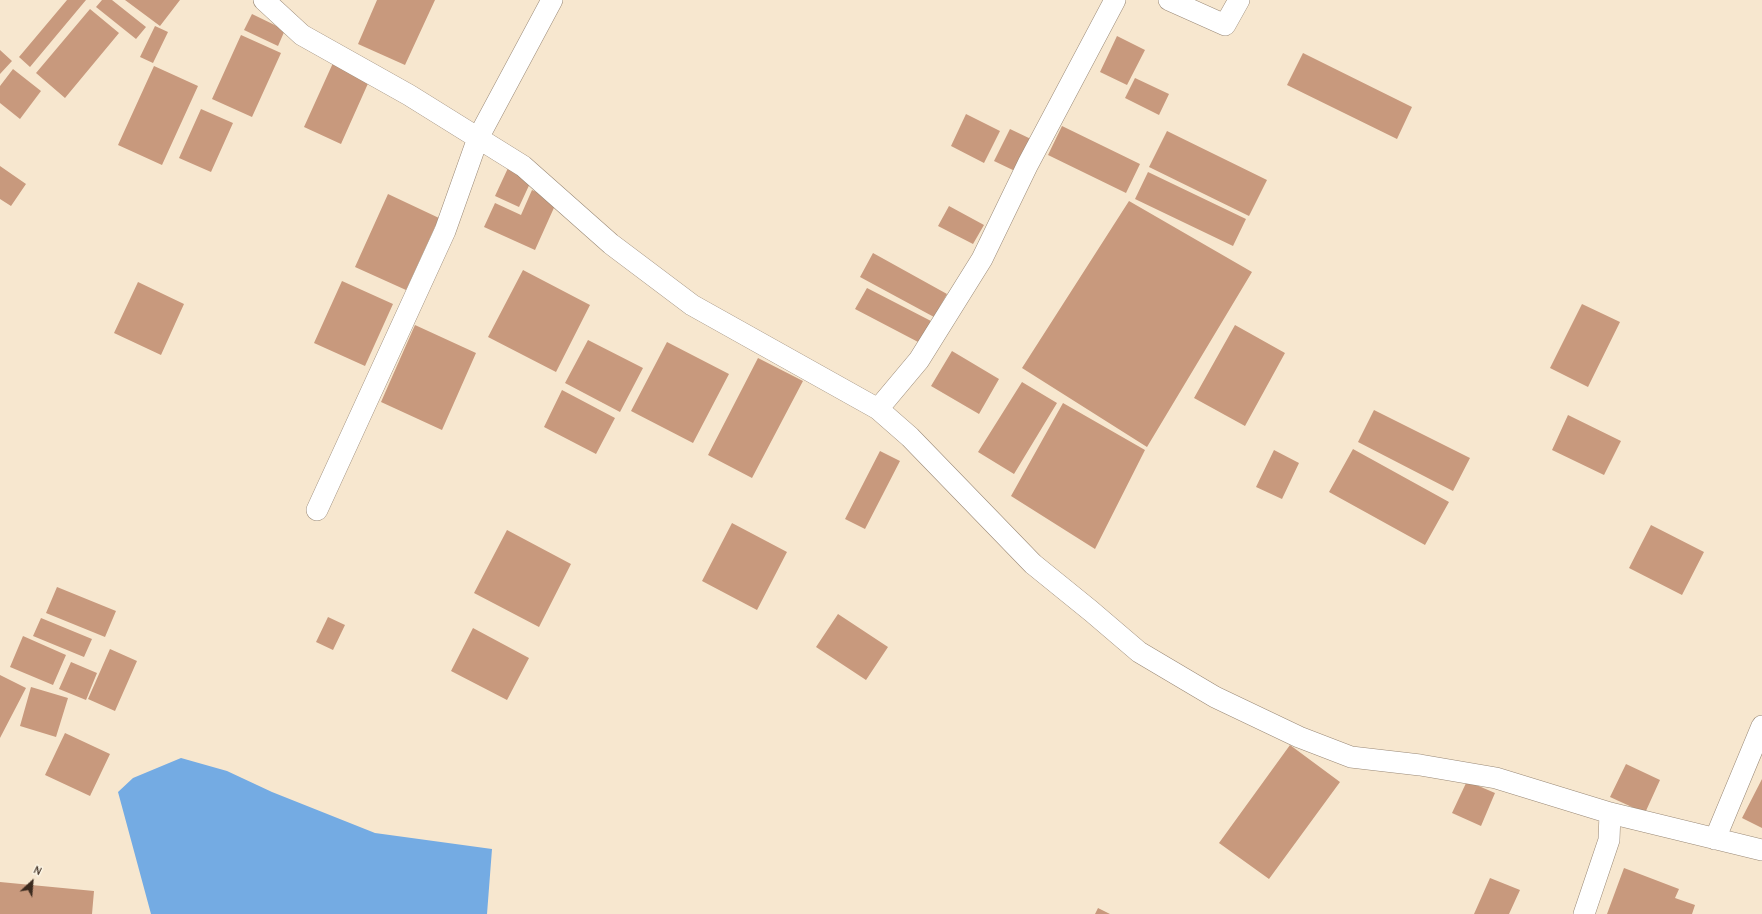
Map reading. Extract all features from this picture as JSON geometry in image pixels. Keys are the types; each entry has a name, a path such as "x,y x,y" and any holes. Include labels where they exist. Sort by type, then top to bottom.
{"street":[{"path":"264,0 302,34 410,95 523,166 612,244 692,305 878,409 910,437 1033,564 1091,611 1138,652 1215,697 1299,737 1351,757 1420,765 1496,778 1610,814 1762,850"},
{"path":"318,510 445,231 478,138 552,0"},
{"path":"878,409 919,360 982,259 1028,164 1115,0"},
{"path":"1169,0 1224,25 1239,0"},
{"path":"1715,839 1762,726"},
{"path":"1584,914 1609,840 1610,814"}],"water":[{"path":"181,758 227,771 272,792 375,833 492,849 487,914 151,914 118,792 133,778"}],"building":[{"path":"67,0 86,0 30,67 19,57"},
{"path":"102,0 112,0 146,27 136,39 96,7"},
{"path":"125,0 180,0 160,26"},
{"path":"377,0 435,0 405,65 358,44"},
{"path":"90,9 119,33 65,98 36,73"},
{"path":"252,14 285,30 278,46 244,30"},
{"path":"155,26 168,32 153,63 140,57"},
{"path":"241,35 281,53 252,117 212,99"},
{"path":"1117,36 1145,50 1127,85 1100,72"},
{"path":"0,50 12,61 0,74"},
{"path":"1303,53 1412,107 1397,139 1287,85"},
{"path":"333,63 370,79 341,144 304,127"},
{"path":"154,66 198,86 162,165 118,145"},
{"path":"13,69 41,91 20,119 0,103 0,86"},
{"path":"1135,78 1169,94 1159,115 1125,98"},
{"path":"201,109 233,123 211,172 179,158"},
{"path":"966,114 1000,131 984,163 951,146"},
{"path":"1062,126 1140,164 1126,193 1048,155"},
{"path":"1010,129 1033,140 1017,172 994,161"},
{"path":"1167,131 1267,180 1249,216 1149,167"},
{"path":"0,166 26,184 11,206 0,199"},
{"path":"508,168 532,179 519,207 495,196"},
{"path":"1148,172 1246,219 1233,246 1135,199"},
{"path":"532,190 557,201 535,250 484,227 495,203 521,215"},
{"path":"388,194 439,218 406,290 355,267"},
{"path":"1129,201 1252,272 1147,447 1022,368"},
{"path":"949,206 984,225 973,244 938,226"},
{"path":"873,253 947,294 934,317 860,277"},
{"path":"523,270 590,305 556,372 488,337"},
{"path":"342,281 393,304 365,366 314,343"},
{"path":"138,282 184,304 161,355 114,333"},
{"path":"867,288 931,321 920,343 855,309"},
{"path":"1582,304 1620,322 1588,387 1550,368"},
{"path":"415,325 476,353 442,430 381,402"},
{"path":"1235,325 1285,353 1245,426 1194,398"},
{"path":"588,340 643,368 620,412 565,383"},
{"path":"667,342 729,374 693,443 631,411"},
{"path":"952,351 999,379 979,414 931,386"},
{"path":"758,358 803,381 752,478 708,455"},
{"path":"1022,382 1057,403 1014,474 978,452"},
{"path":"562,390 615,418 596,454 544,427"},
{"path":"1063,403 1145,450 1095,549 1011,496"},
{"path":"1374,410 1470,458 1453,491 1358,442"},
{"path":"1568,415 1621,441 1604,475 1552,450"},
{"path":"1353,449 1449,502 1425,545 1329,492"},
{"path":"1274,450 1299,463 1282,499 1256,487"},
{"path":"880,451 900,461 865,529 845,519"},
{"path":"732,523 787,552 757,610 702,581"},
{"path":"1651,525 1704,552 1682,595 1629,568"},
{"path":"507,530 571,564 539,627 474,593"},
{"path":"57,587 116,611 105,637 46,613"},
{"path":"838,614 888,647 866,680 816,647"},
{"path":"328,617 345,625 333,650 316,642"},
{"path":"41,618 92,639 84,657 33,636"},
{"path":"473,628 529,658 507,700 451,671"},
{"path":"23,636 66,655 53,685 10,667"},
{"path":"110,649 137,661 115,711 88,699"},
{"path":"71,662 97,673 86,700 59,689"},
{"path":"0,675 26,688 0,738"},
{"path":"31,687 68,698 56,737 20,726"},
{"path":"65,733 110,754 90,796 45,775"},
{"path":"1290,745 1340,782 1269,879 1219,843"},
{"path":"1626,764 1660,780 1645,813 1610,797"},
{"path":"1762,779 1762,828 1742,818"},
{"path":"1467,781 1495,793 1481,826 1452,813"},
{"path":"1624,868 1679,889 1675,898 1695,905 1692,914 1607,914"},
{"path":"1490,878 1520,890 1509,914 1474,914"},
{"path":"0,882 94,891 92,914 0,914"},
{"path":"1098,908 1110,914 1095,914"}]}
